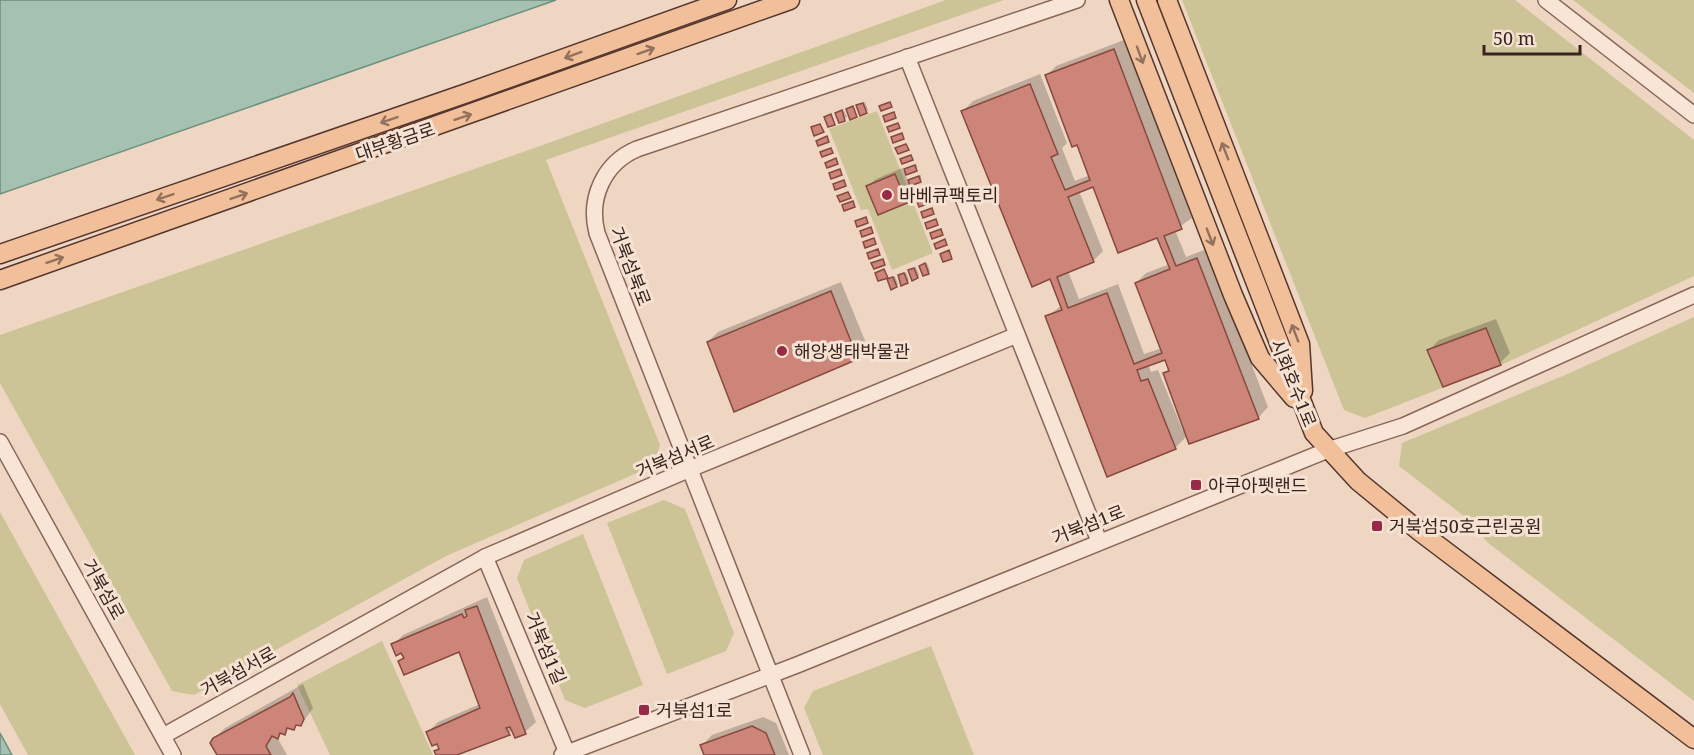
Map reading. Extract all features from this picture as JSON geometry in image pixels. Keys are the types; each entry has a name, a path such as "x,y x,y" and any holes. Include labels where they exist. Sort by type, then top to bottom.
{"main road":[{"name":"대부황금로","path":"0,254 467,93 727,0"},
{"name":"대부황금로","path":"0,280 790,0"},
{"path":"1119,0 1233,296 1260,358 1305,411"},
{"name":"시화호수1로","path":"1146,0 1314,433 1358,481 1419,531 1694,739"},
{"path":"1167,0 1300,344 1305,411"}],"street":[{"name":"거북섬북로","path":"802,755 597,232 593,218 594,200 602,181 616,161 637,149 1077,0"},
{"path":"1546,0 1694,115"},
{"path":"907,57 1099,541"},
{"name":"거북섬1로","path":"565,754 797,665 1328,450 1402,426 1694,295"},
{"name":"거북섬서로","path":"163,736 485,557 690,469 1017,335"},
{"name":"거북섬로","path":"0,442 173,755"},
{"name":"거북섬1길","path":"485,557 565,754"}],"shaded area":[{"path":"0,0 556,0 0,194"},
{"path":"946,0 1004,0 546,160 660,445 653,466 446,556 194,695 172,691 0,383 0,335 540,146"},
{"path":"1182,0 1515,0 1694,140 1694,276 1501,365 1365,418 1344,410"},
{"path":"1573,0 1694,0 1694,93"},
{"path":"877,111 933,253 892,270 868,209 861,210 829,129"},
{"path":"1694,317 1694,701 1487,542 1473,523 1399,466 1402,443 1565,375"},
{"path":"664,500 685,509 734,633 726,651 667,674 607,523"},
{"path":"0,512 135,755 28,755 0,704"},
{"path":"583,534 643,685 585,708 565,700 517,578 524,560"},
{"path":"382,641 433,755 330,755 297,685"},
{"path":"931,646 974,755 823,755 804,708 813,691"},
{"path":"0,733 12,755 0,755"}],"building":[{"path":"1114,49 1182,229 1164,236 1176,266 1197,258 1259,419 1189,444 1163,373 1169,371 1165,360 1137,370 1141,381 1148,379 1176,449 1107,477 1045,316 1062,310 1050,279 1032,287 961,111 1030,84 1058,154 1051,157 1065,190 1090,180 1077,145 1072,147 1045,75","holes":["1093,187 1118,253 1157,238 1170,269 1135,283 1162,353 1134,364 1107,293 1068,308 1057,277 1094,262 1068,197"]},
{"path":"890,102 892,107 881,111 879,106"},
{"path":"863,103 867,113 860,116 856,105"},
{"path":"853,106 857,117 850,120 846,109"},
{"path":"842,110 845,121 839,123 835,113"},
{"path":"894,112 896,118 885,122 883,116"},
{"path":"831,114 835,125 828,127 824,117"},
{"path":"898,123 900,128 889,132 887,127"},
{"path":"820,124 824,132 814,136 811,127"},
{"path":"902,133 904,139 893,143 891,137"},
{"path":"827,136 829,142 818,146 816,141"},
{"path":"906,144 909,150 898,154 895,148"},
{"path":"831,148 833,153 822,157 820,152"},
{"path":"911,155 913,160 902,164 900,159"},
{"path":"836,158 838,164 827,168 825,163"},
{"path":"915,165 917,171 906,175 904,169"},
{"path":"840,169 842,175 831,179 829,173"},
{"name":"바베큐팩토리","path":"895,174 907,203 878,215 866,186"},
{"path":"919,176 921,182 910,186 908,180"},
{"path":"844,180 846,186 835,190 833,184"},
{"path":"924,187 926,193 915,197 913,191"},
{"path":"848,192 851,198 840,202 837,196"},
{"path":"928,197 930,203 919,207 917,201"},
{"path":"853,201 855,207 844,211 842,205"},
{"path":"932,208 934,214 923,218 921,212"},
{"path":"866,217 868,223 857,227 855,221"},
{"path":"936,219 938,225 927,229 925,223"},
{"path":"871,227 873,233 862,237 860,231"},
{"path":"941,229 943,235 932,239 930,233"},
{"path":"874,238 876,244 865,248 863,242"},
{"path":"945,239 947,245 936,249 934,244"},
{"path":"878,249 880,255 869,259 867,253"},
{"path":"949,250 952,259 943,262 940,254"},
{"path":"883,259 885,265 874,269 871,263"},
{"path":"925,263 929,274 923,276 919,266"},
{"path":"914,268 918,278 912,281 908,270"},
{"path":"884,269 888,278 878,281 875,273"},
{"path":"904,273 908,283 901,286 898,275"},
{"path":"893,277 897,287 891,290 887,279"},
{"name":"해양생태박물관","path":"831,291 858,359 734,412 707,342"},
{"path":"1486,328 1501,365 1443,387 1427,350"},
{"path":"477,606 526,734 515,738 510,727 506,728 510,735 457,755 436,755 434,751 439,749 437,744 432,746 426,732 480,708 459,652 404,675 398,661 404,658 401,653 396,656 391,644 462,614 464,618 467,616 465,610"},
{"path":"293,693 304,719 301,726 296,725 294,730 287,728 285,735 280,733 278,739 272,736 266,746 271,755 217,755 210,743 213,738 290,697"},
{"path":"752,726 766,733 775,755 704,755 700,745"}],"place":[{"name":"바베큐팩토리","path":"887,195"},
{"name":"해양생태박물관","path":"782,351"},
{"name":"아쿠아펫랜드","path":"1196,485"},
{"name":"거북섬50호근린공원","path":"1377,526"},
{"name":"거북섬1로","path":"644,710"}]}
